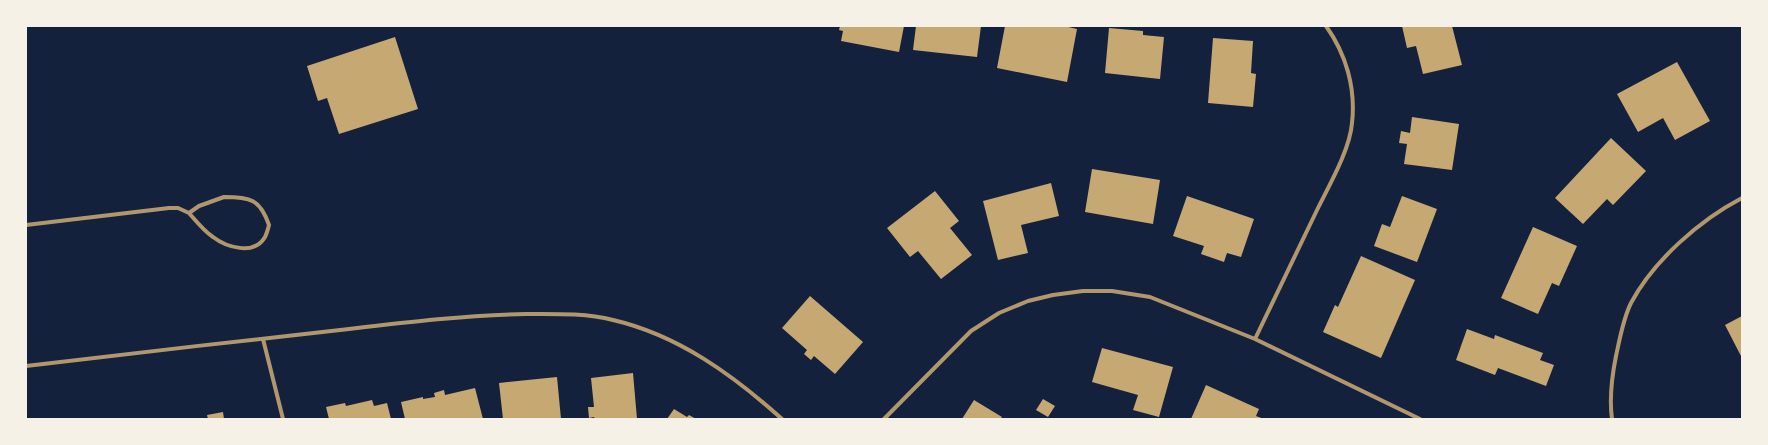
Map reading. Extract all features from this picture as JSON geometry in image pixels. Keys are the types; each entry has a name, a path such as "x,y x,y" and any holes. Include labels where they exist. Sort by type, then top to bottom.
{"street":[{"path":"1254,339 1335,173 1352,125 1352,99 1347,67 1342,52 1326,26"},
{"path":"26,225 178,208 189,213 212,236 228,246 248,248 256,246 264,238 269,225 264,213 256,203 244,197 224,197 199,206 189,213"},
{"path":"1612,419 1612,376 1623,324 1631,304 1651,274 1676,246 1695,230 1742,198"},
{"path":"884,419 971,331 999,313 1028,301 1053,294 1083,291 1112,291 1150,297 1254,339 1420,419"},
{"path":"26,366 414,321 484,315 559,314 591,316 613,320 640,328 669,340 696,354 750,392 782,419"},
{"path":"263,339 283,419"}],"building":[{"path":"840,26 904,26 899,52 841,41 843,31 839,30"},
{"path":"916,26 981,26 977,57 913,50"},
{"path":"1005,26 1064,26 1077,29 1067,82 997,68"},
{"path":"1402,26 1452,26 1462,65 1423,74 1416,46 1407,48"},
{"path":"1109,28 1143,31 1143,35 1164,37 1160,79 1105,73"},
{"path":"395,37 418,109 339,134 327,98 318,101 307,66"},
{"path":"1213,38 1253,41 1251,73 1256,74 1253,107 1208,103"},
{"path":"1677,62 1710,121 1675,140 1663,118 1638,132 1617,94"},
{"path":"1412,117 1459,124 1452,170 1404,164 1407,144 1399,143 1401,131 1410,133"},
{"path":"1611,138 1646,171 1613,205 1607,199 1583,224 1555,198"},
{"path":"1092,169 1160,180 1153,224 1085,212"},
{"path":"1051,183 1059,216 1021,225 1028,253 998,260 983,201"},
{"path":"935,191 959,221 950,228 972,255 941,279 918,251 910,257 887,228"},
{"path":"1187,196 1254,219 1241,257 1227,253 1224,262 1201,254 1204,246 1173,236"},
{"path":"1402,196 1437,209 1417,262 1374,246 1382,224 1390,227"},
{"path":"1533,227 1577,246 1559,286 1552,283 1538,314 1501,298"},
{"path":"1361,256 1415,280 1381,358 1323,332 1335,305 1338,307"},
{"path":"810,296 863,342 835,374 814,356 811,360 804,354 807,350 782,328"},
{"path":"1742,316 1742,358 1725,325"},
{"path":"1467,329 1494,339 1495,335 1543,353 1540,360 1554,365 1546,386 1498,368 1495,375 1456,360"},
{"path":"1102,348 1173,367 1159,417 1133,410 1138,395 1092,382"},
{"path":"633,373 637,419 589,418 588,407 594,407 591,378"},
{"path":"557,377 561,419 503,419 499,383"},
{"path":"1206,385 1259,409 1256,416 1264,419 1191,419"},
{"path":"475,388 483,419 405,419 401,402 423,397 423,399 435,397 434,393 444,390 445,395"},
{"path":"1043,399 1055,406 1048,417 1036,410"},
{"path":"372,400 374,406 387,403 391,419 329,419 326,407 345,403 346,406"},
{"path":"974,400 1002,417 1000,419 962,419"},
{"path":"674,409 687,417 689,415 696,419 667,419"},
{"path":"223,412 224,419 208,419 207,415"}]}
